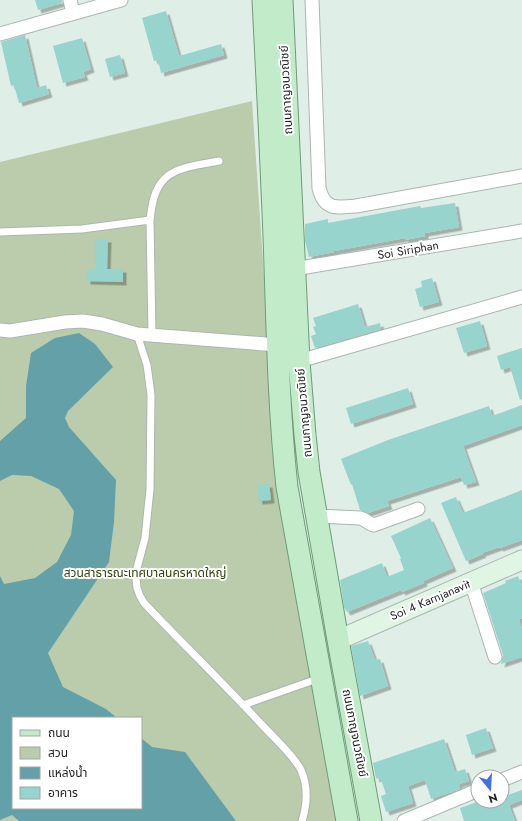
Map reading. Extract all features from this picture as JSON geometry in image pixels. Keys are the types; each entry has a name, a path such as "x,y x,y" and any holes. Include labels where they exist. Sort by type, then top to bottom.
{"main road":[{"name":"ถนนกาญจนวณิชย์","path":"263,0 272,162 281,417 287,487 346,821"},
{"name":"ถนนกาญจนวณิชย์","path":"282,0 299,361 309,472 371,821"}],"street":[{"path":"70,0 73,13"},
{"path":"0,34 121,0"},
{"path":"312,0 319,188 324,201 336,208 356,206 522,176"},
{"name":"Soi Siriphan","path":"294,269 522,231"},
{"path":"299,361 522,297"},
{"path":"0,330 10,331 74,321 93,322 137,334 278,345"},
{"path":"316,516 360,518 369,524 374,525 418,508"},
{"name":"Soi 4 Karnjanavit","path":"338,640 522,560"},
{"path":"471,582 495,657"},
{"path":"510,777 522,772"},
{"path":"404,821 470,793"}],"lane":[{"path":"152,335 150,220 155,193 167,176 180,169 219,161"},
{"path":"0,232 82,229 150,220"},
{"path":"137,334 147,365 151,388 152,441 150,489 145,538 137,568 137,588 144,603 244,705 296,762 306,787 306,799 302,821"},
{"path":"244,705 321,678"}],"green space":[{"name":"สวนสาธารณะเทศบาลนครหาดใหญ่","path":"252,101 280,509 338,821 0,821 0,162"}],"water":[{"path":"79,333 95,344 113,367 68,411 65,418 69,427 116,480 114,522 109,562 48,653 63,687 106,709 116,717 12,717 12,809 142,809 142,739 152,747 185,752 236,821 19,821 12,815 0,820 0,576 4,584 35,578 57,562 71,535 74,511 59,489 31,476 12,475 0,481 0,441 26,418 26,386 31,353 55,338"}],"building":[{"path":"35,0 62,0 62,3 38,10"},
{"path":"166,11 179,56 221,44 224,55 161,73 158,60 154,61 142,18"},
{"path":"25,35 37,88 46,85 49,94 19,103 14,85 11,86 1,42"},
{"path":"82,38 91,69 83,72 85,77 63,83 53,46"},
{"path":"120,55 125,73 110,77 105,59"},
{"path":"455,203 459,227 425,233 425,236 405,240 405,238 309,257 305,241 305,224 328,219 328,223 420,206 421,208"},
{"path":"95,239 108,239 107,269 123,269 123,282 87,281 87,269 95,269"},
{"path":"432,278 439,302 420,307 415,289 422,287 421,281"},
{"path":"358,304 365,327 380,323 381,329 315,348 311,336 316,334 313,327 316,326 313,318"},
{"path":"480,321 487,346 464,353 456,328"},
{"path":"522,348 522,399 520,400 510,367 501,370 497,356"},
{"path":"408,388 413,404 351,424 346,408"},
{"path":"522,405 522,425 463,446 476,482 464,485 461,477 387,501 389,506 368,513 360,510 352,484 351,485 341,459 388,440 489,406 492,416"},
{"path":"269,484 271,500 259,501 257,485"},
{"path":"522,490 522,540 482,553 483,554 466,561 441,503 456,497 463,513"},
{"path":"430,518 453,568 423,581 424,583 402,592 401,590 347,612 344,607 340,580 382,563 387,577 404,570 400,559 401,558 391,536"},
{"path":"518,576 522,586 522,618 519,619 522,630 522,657 501,664 503,655 483,593"},
{"path":"368,641 375,660 380,659 388,686 360,696 351,646"},
{"path":"486,728 493,748 472,755 466,735"},
{"path":"444,739 455,772 465,769 469,781 459,784 460,789 431,799 425,780 408,786 413,803 386,812 381,796 386,794 380,777 376,779 373,763"},
{"path":"522,790 522,800 510,805 510,794"},
{"path":"470,804 470,809 510,809 510,808 515,821 464,821 460,808"}]}
